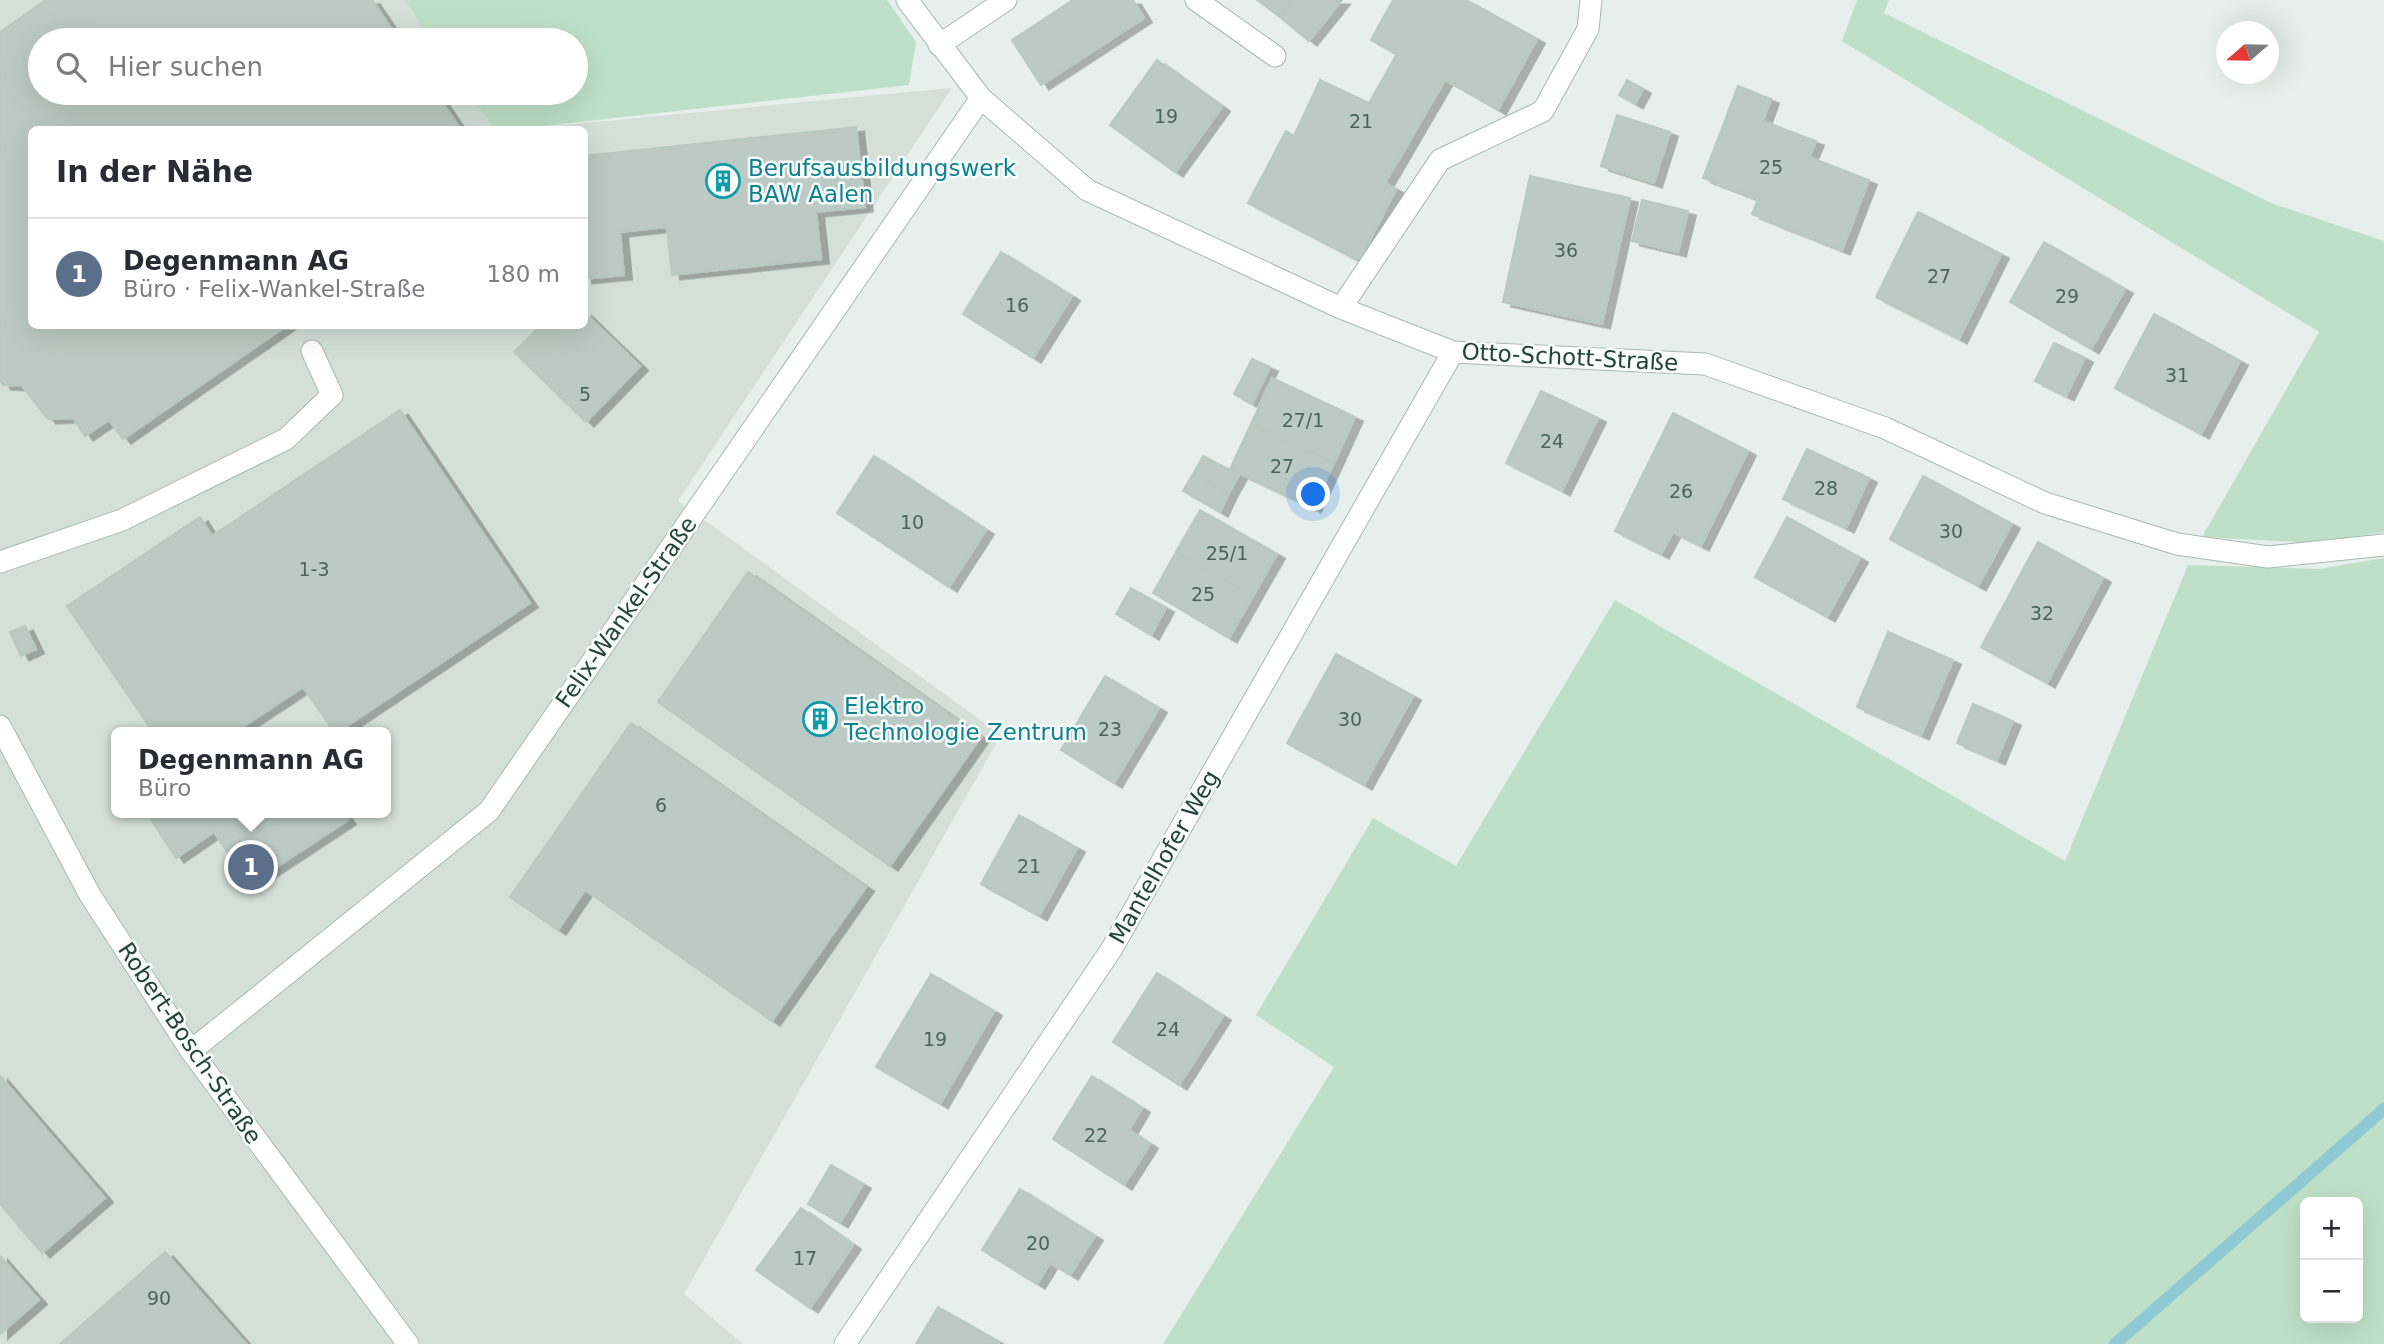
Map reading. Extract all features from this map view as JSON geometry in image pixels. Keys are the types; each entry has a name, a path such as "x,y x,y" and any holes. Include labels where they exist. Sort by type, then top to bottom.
{"street":[{"name":"Otto-Schott-Straße","path":"907,0 981,98 1087,190 1341,308 1453,352 1705,364 1885,428 2045,503 2177,544 2268,557 2384,545"},
{"path":"939,45 1006,0"},
{"path":"1196,0 1275,56"},
{"path":"1341,308 1440,160 1543,111 1588,29 1591,0"},
{"name":"Felix-Wankel-Straße","path":"191,1051 489,811 981,98"},
{"path":"0,562 122,520 286,439 332,395 312,351"},
{"name":"Mantelhofer Weg","path":"845,1344 1111,950 1453,352"},
{"name":"Robert-Bosch-Straße","path":"0,726 90,895 191,1051 408,1344"}],"shaded area":[{"path":"0,0 404,0 424,28 28,28 28,105 477,105 492,126 28,126 28,329 588,329 588,126 553,126 952,88 678,501 1001,735 684,1294 743,1344 0,1344"}],"green space":[{"path":"404,0 887,0 916,42 909,85 544,126 492,126 477,105 588,105 588,28 424,28"},
{"path":"1857,0 1889,0 1884,13 2271,203 2384,241 2384,532 2315,543 2202,537 2319,332 1842,41"},
{"path":"2384,558 2384,1344 1163,1344 1334,1067 1256,1015 1373,818 1456,866 1615,600 2065,861 2188,565 2319,569"}],"building":[{"path":"46,0 372,0 391,28 28,28 28,105 444,105 458,126 28,126 28,329 282,329 123,439 109,420 85,436 73,418 48,419 22,386 3,385 0,380 0,32"},
{"path":"1073,0 1133,0 1144,18 1041,85 1012,40"},
{"path":"1257,0 1293,0 1280,17"},
{"path":"1293,0 1342,0 1309,41 1280,17"},
{"path":"1393,0 1466,0 1537,39 1498,110 1445,80 1385,183 1396,189 1359,261 1248,203 1286,131 1294,136 1320,80 1369,103 1397,54 1371,40"},
{"path":"1157,60 1222,107 1175,172 1110,125"},
{"path":"1627,80 1643,89 1635,104 1619,95"},
{"path":"1738,86 1771,99 1763,121 1816,141 1809,157 1869,180 1842,250 1752,214 1758,199 1703,178"},
{"path":"1617,115 1670,132 1654,183 1601,166"},
{"name":"Berufsausbildungswerk BAW Aalen","path":"856,127 865,207 816,212 821,259 672,275 667,227 620,232 624,275 588,279 588,156"},
{"path":"1530,176 1630,198 1602,324 1503,302"},
{"path":"1642,200 1688,211 1678,252 1632,241"},
{"path":"1918,212 2001,254 1959,339 1876,297"},
{"path":"2044,242 2125,289 2091,349 2010,302"},
{"path":"1001,252 1072,296 1033,358 963,314"},
{"path":"2154,314 2240,361 2201,434 2115,388"},
{"path":"588,316 640,366 586,422 514,352 537,329 588,329"},
{"path":"2054,343 2085,358 2066,396 2035,381"},
{"path":"1252,359 1270,367 1252,404 1234,394"},
{"path":"1272,378 1355,417 1334,463 1251,424"},
{"path":"1541,391 1598,418 1562,491 1506,463"},
{"path":"400,410 530,603 345,727 331,727 303,687 243,727 150,727 67,606 200,517 212,536"},
{"path":"1673,413 1748,451 1701,546 1673,532 1661,554 1615,531"},
{"path":"1251,424 1334,463 1313,508 1230,469"},
{"path":"1807,449 1869,478 1846,528 1783,499"},
{"path":"874,456 986,530 949,587 837,513"},
{"path":"1203,456 1239,475 1229,493 1193,474"},
{"path":"1193,474 1229,493 1220,512 1183,491"},
{"path":"1923,476 2012,524 1978,586 1890,539"},
{"path":"1200,510 1277,554 1253,596 1176,552"},
{"path":"1787,517 1860,558 1827,617 1755,577"},
{"path":"2038,542 2103,578 2047,683 1981,647"},
{"path":"1176,552 1253,596 1229,638 1153,593"},
{"name":"Elektro Technologie Zentrum","path":"748,572 981,737 890,866 658,702"},
{"path":"1131,588 1166,608 1151,635 1116,614"},
{"path":"25,626 36,649 21,656 10,632"},
{"path":"1888,632 1953,660 1921,735 1857,707"},
{"path":"1336,654 1413,696 1364,785 1287,743"},
{"path":"1105,676 1159,708 1114,783 1061,750"},
{"path":"1973,704 2013,721 1997,760 1957,743"},
{"path":"631,723 866,887 772,1021 585,890 558,930 510,897"},
{"path":"1019,815 1077,848 1039,916 981,884"},
{"path":"150,818 348,820 249,885 214,832 176,858"},
{"path":"1157,973 1223,1016 1179,1085 1113,1042"},
{"path":"931,974 994,1011 940,1104 876,1067"},
{"path":"0,1076 105,1198 42,1253 0,1204"},
{"path":"1092,1076 1142,1108 1129,1130 1150,1144 1124,1185 1053,1139"},
{"path":"831,1165 863,1184 840,1223 808,1204"},
{"path":"1020,1189 1095,1236 1070,1275 1050,1263 1037,1284 982,1250"},
{"path":"801,1208 853,1245 810,1308 756,1270"},
{"path":"165,1252 246,1344 60,1344"},
{"path":"0,1256 39,1300 0,1334"},
{"path":"938,1307 999,1342 998,1344 916,1344"}],"waterway":[{"path":"2115,1344 2384,1109"}],"place":[{"name":"Berufsausbildungswerk BAW Aalen","path":"723,181"},
{"name":"Elektro Technologie Zentrum","path":"820,719"},
{"name":"Degenmann AG","path":"251,867"}]}
